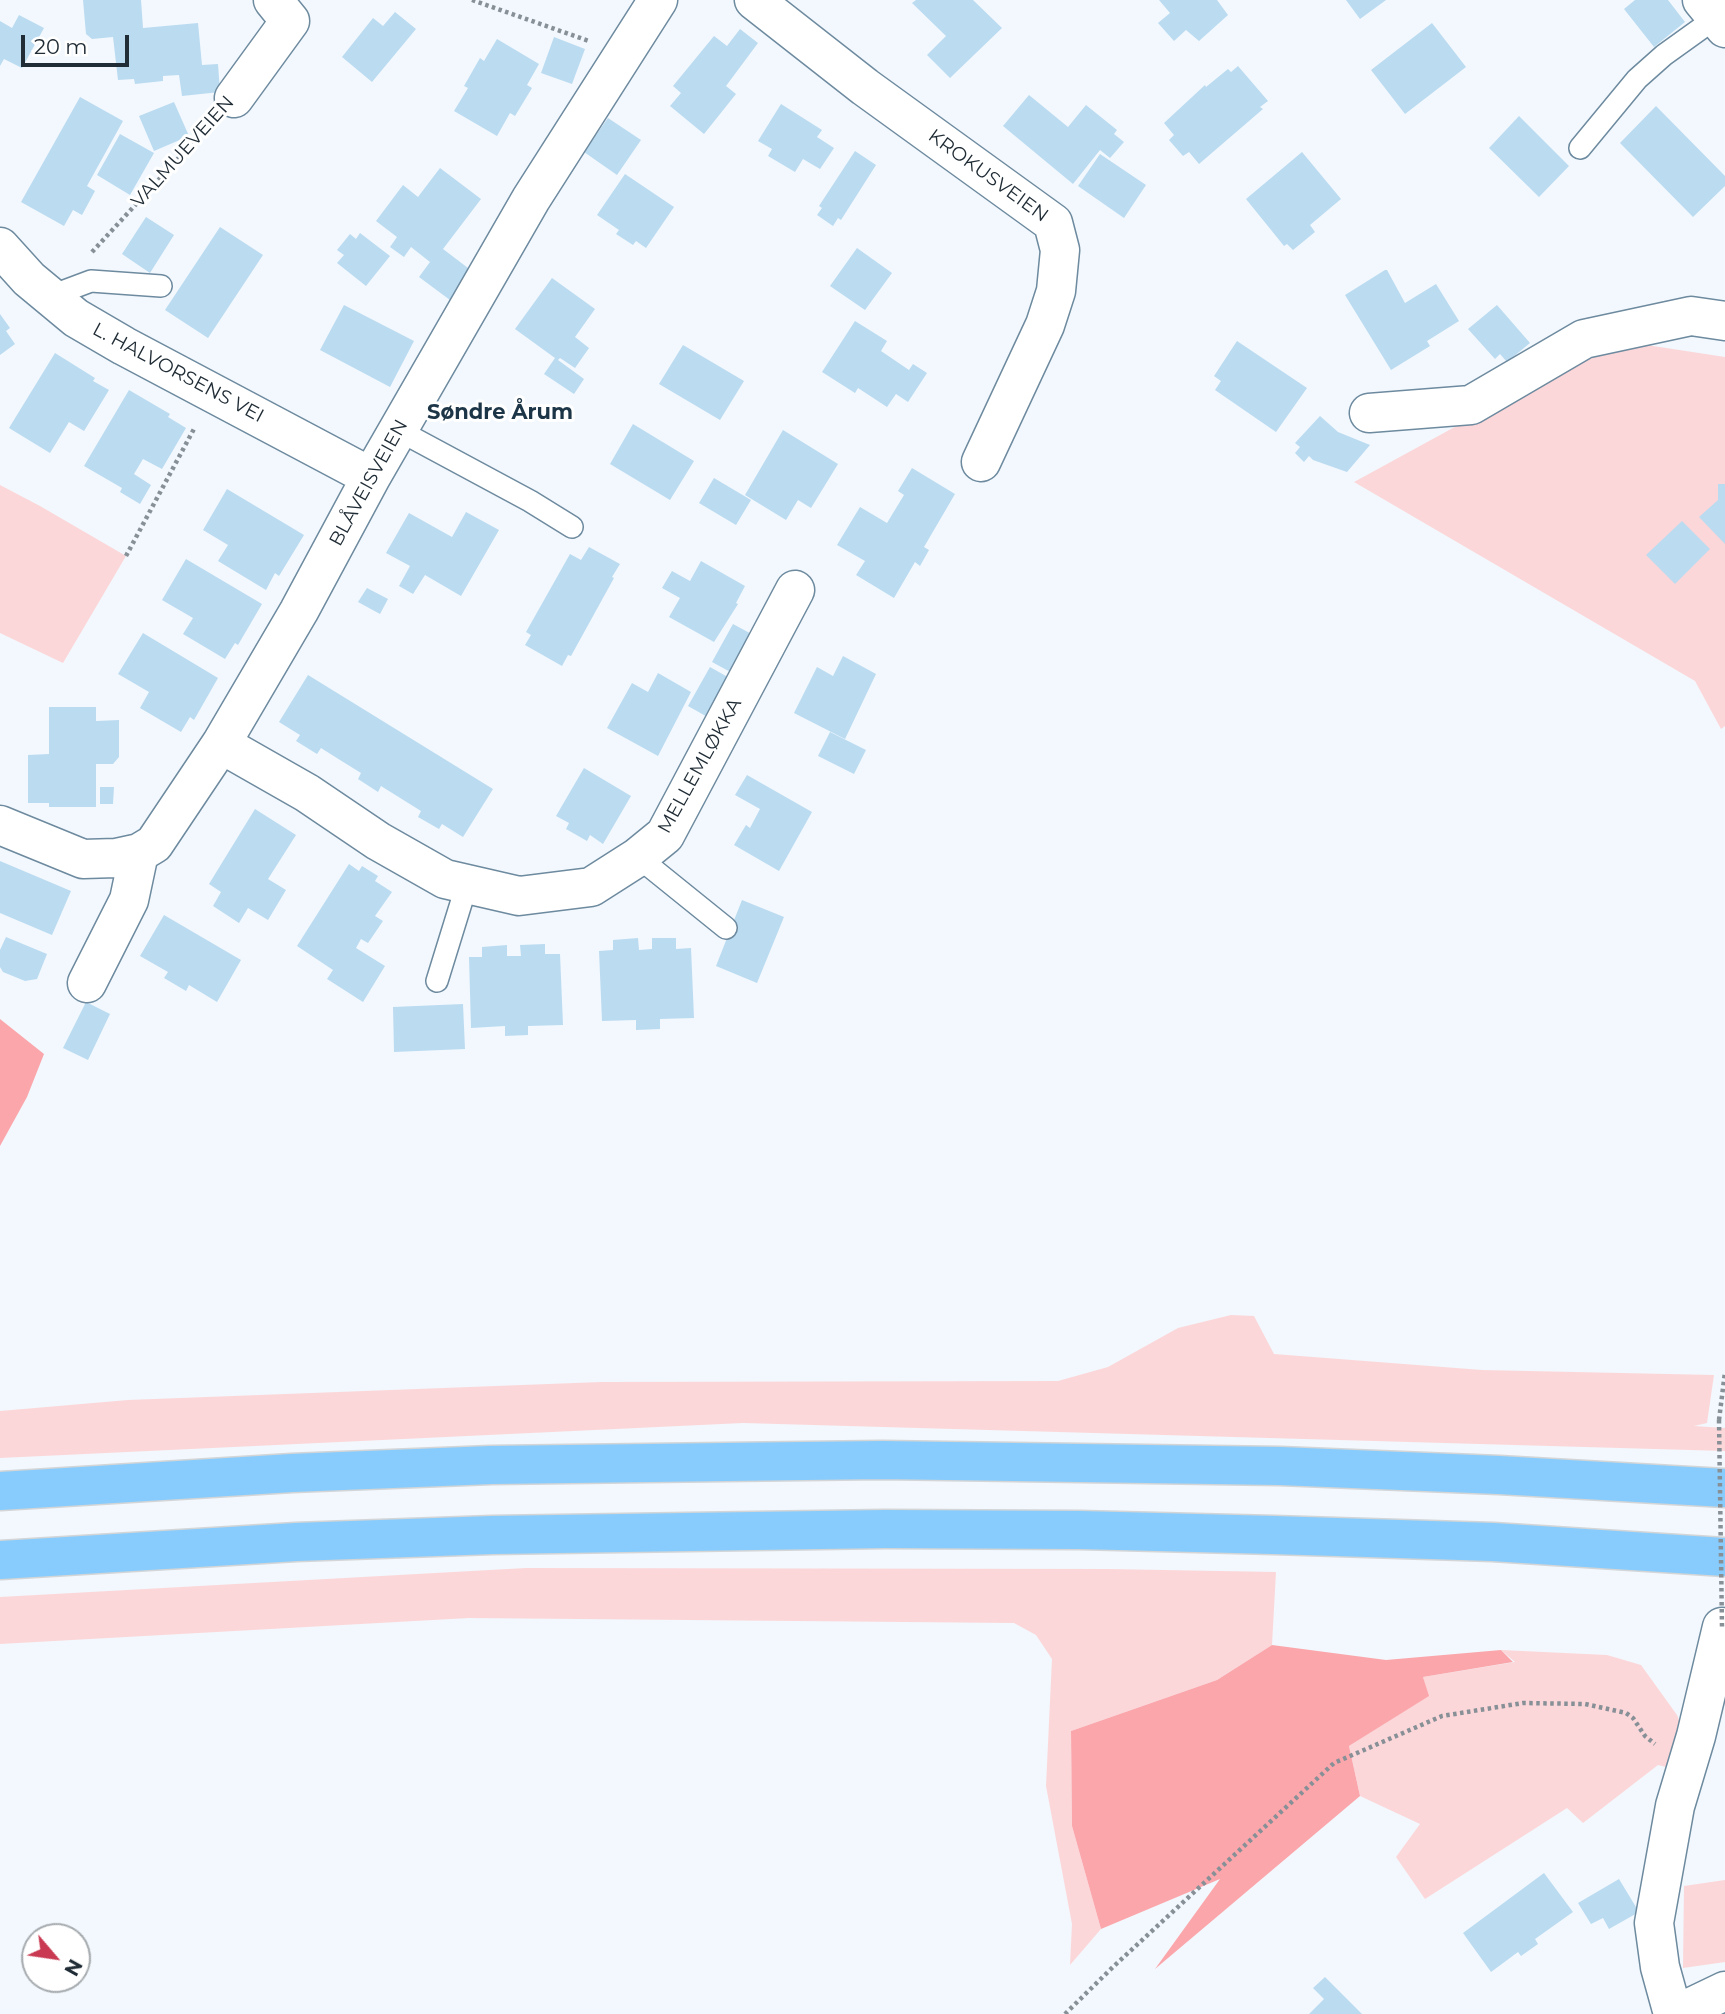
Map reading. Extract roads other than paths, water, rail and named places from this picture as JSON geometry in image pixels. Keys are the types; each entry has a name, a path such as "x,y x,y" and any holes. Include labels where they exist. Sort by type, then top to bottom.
{"highway":[{"path":"0,1490 491,1465 869,1460 1280,1466 1725,1488"},
{"path":"0,1560 296,1542 871,1530 1080,1530 1288,1535 1493,1542 1725,1557"}],"street":[{"name":"VALMUEVEIEN","path":"234,98 290,21 273,0"},
{"name":"BLÅVEISVEIEN","path":"139,853 154,844 221,744 531,199 658,0"},
{"name":"KROKUSVEIEN","path":"754,0 865,87 1053,223 1060,250 1056,291 1045,325 982,462"},
{"name":"L. HALVORSENS VEI","path":"0,247 29,279 76,318 372,477"},
{"path":"1369,413 1471,405 1584,339 1691,316 1725,321"},
{"name":"MELLEMLØKKA","path":"221,744 307,793 378,841 445,879 519,896 591,887 638,857 664,835 795,590"},
{"path":"0,825 83,859 116,858 139,853 128,900 88,983"},
{"path":"1721,1627 1696,1736 1675,1807 1654,1923 1660,1966 1675,2014 1725,1991"}],"lane":[{"path":"1580,148 1637,79 1715,15"},
{"path":"51,296 91,281 161,286"},
{"path":"398,430 530,501 572,527"},
{"path":"638,857 726,928"},
{"path":"437,981 467,884"}],"district":[{"name":"Søndre Årum","path":"500,413"}]}
